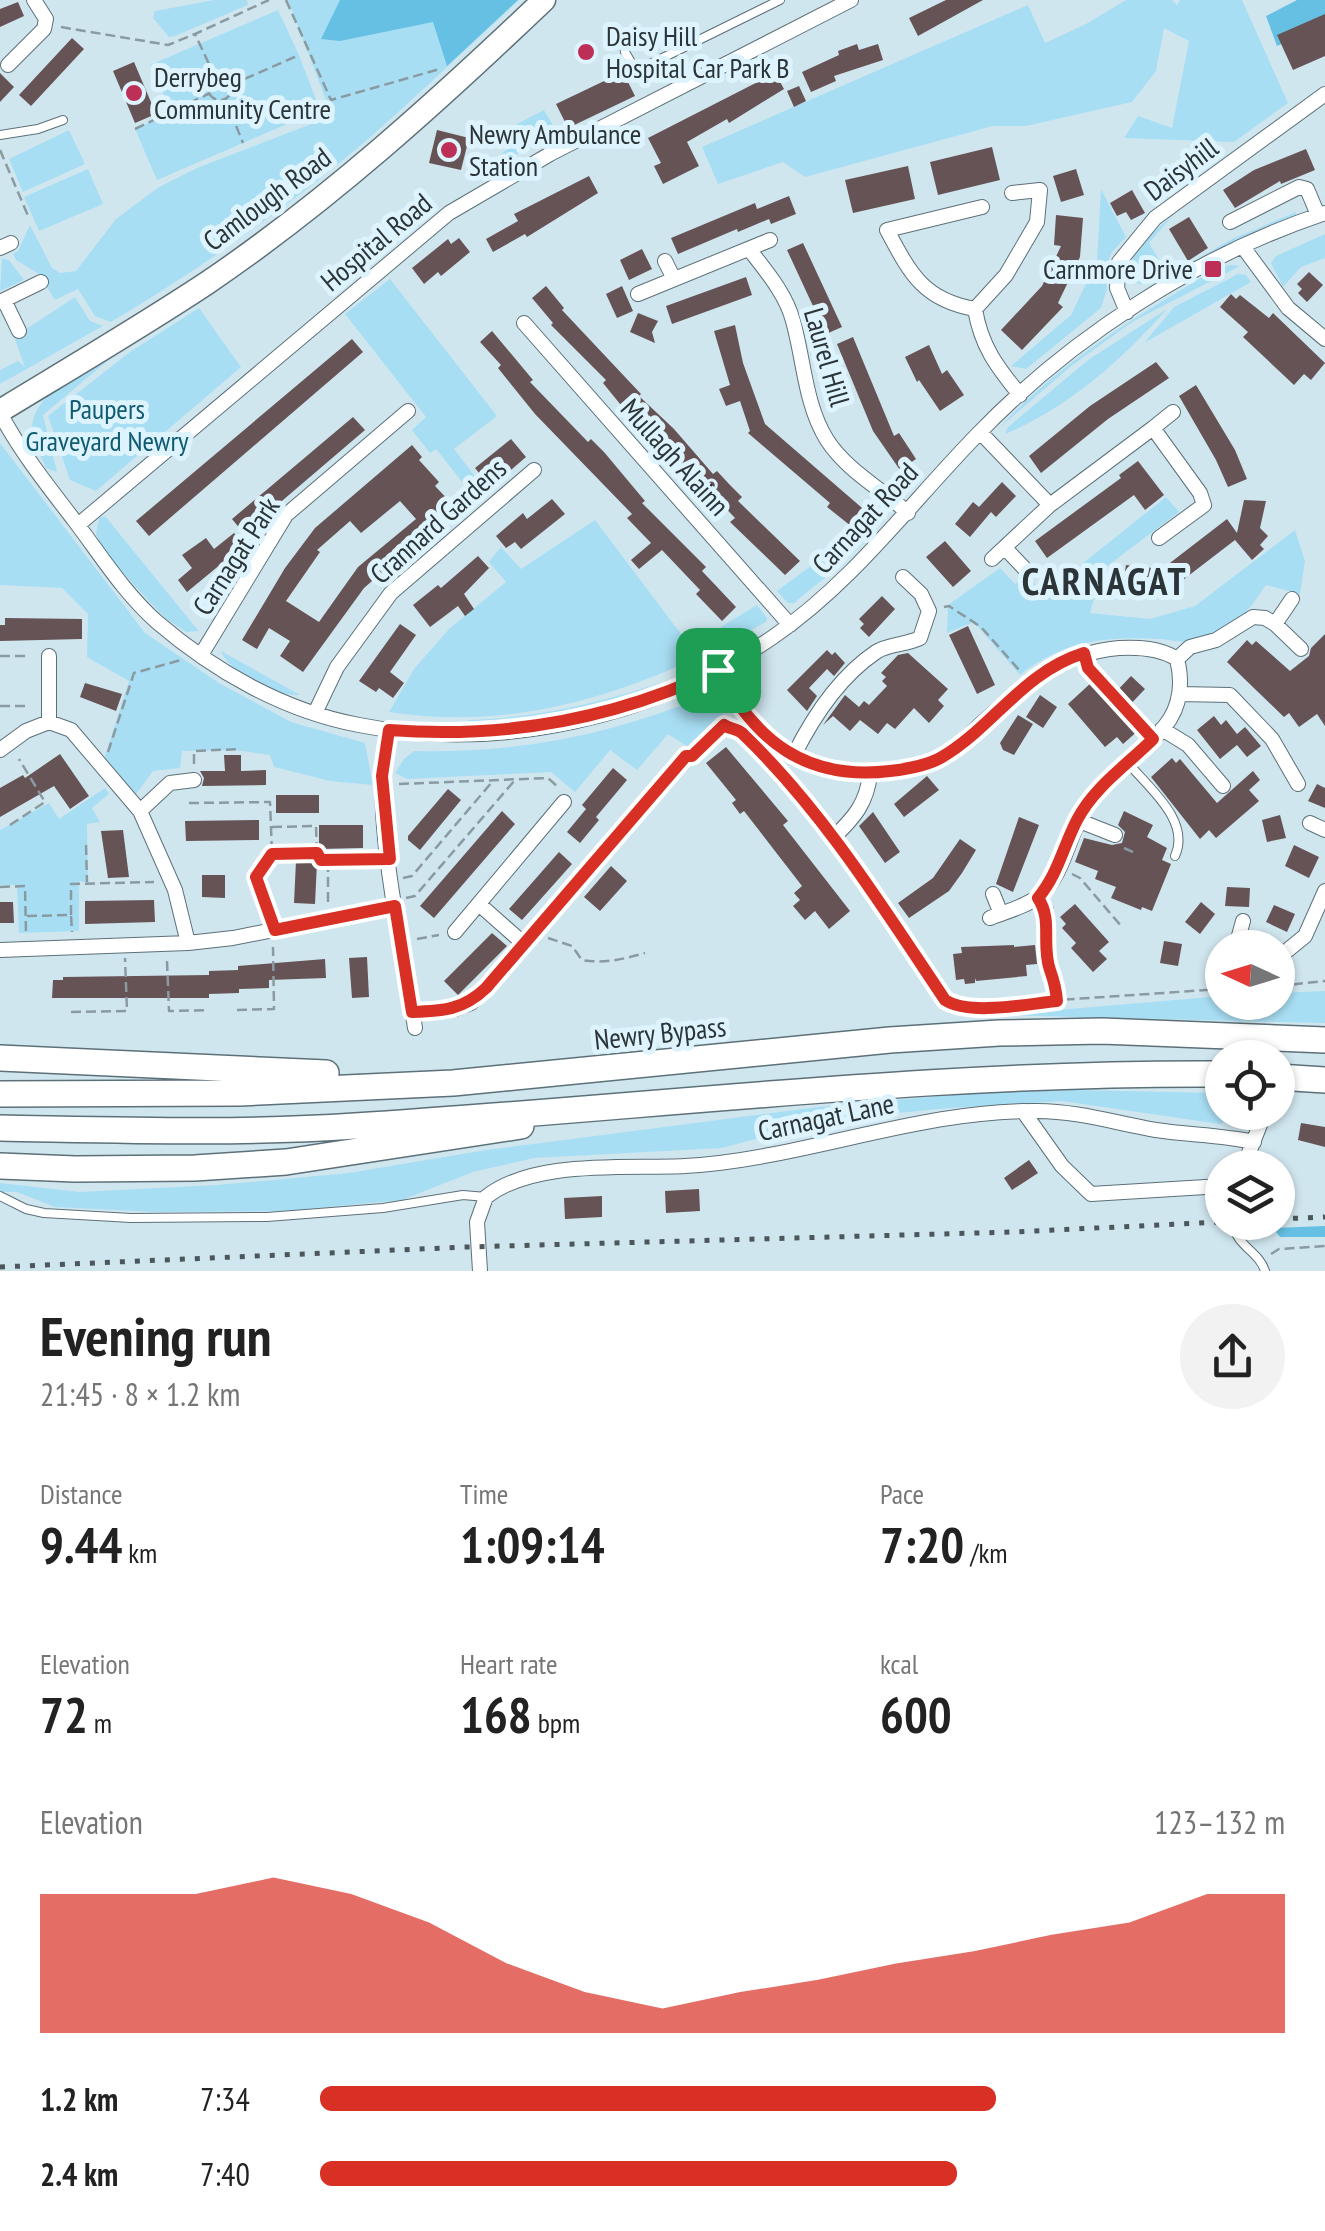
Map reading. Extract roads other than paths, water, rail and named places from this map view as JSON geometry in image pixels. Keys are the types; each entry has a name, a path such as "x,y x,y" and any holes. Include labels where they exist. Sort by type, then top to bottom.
{"highway":[{"name":"Newry Bypass","path":"0,1094 240,1093 506,1078 999,1033 1102,1031 1325,1040"},
{"path":"0,1058 277,1073 428,1073 506,1078"},
{"path":"0,1128 211,1132 354,1126 1016,1077 1205,1074"},
{"path":"1295,1078 1325,1080"},
{"path":"0,1166 75,1170 286,1162 502,1130 598,1106"}],"main road":[{"name":"Camlough Road","path":"0,412 207,282 284,227 416,118 544,0"}],"street":[{"path":"8,65 44,28 46,19 34,0"},
{"name":"Hospital Road","path":"78,525 449,213 564,147 851,0"},
{"name":"Daisyhill","path":"1127,312 1116,288 1116,276 1119,262 1144,230 1325,94"},
{"path":"1230,222 1299,187 1307,189 1322,214"},
{"path":"975,309 1006,275 1037,222 1040,190 1012,194"},
{"path":"975,309 957,306 932,294 912,276 887,230 982,207"},
{"name":"Carnagat Road","path":"0,412 38,472 116,577 194,657 277,700 389,730 500,732 553,726 622,709 718,670 790,624 832,592 980,432 1020,395 1127,312 1243,247 1322,214"},
{"path":"638,294 770,240"},
{"path":"1243,247 1288,308 1325,339"},
{"name":"Laurel Hill","path":"749,249 770,276 793,321 799,356 825,438 870,483 908,513"},
{"path":"666,261 674,279"},
{"path":"19,332 2,301 41,282"},
{"path":"975,309 983,344 1020,395"},
{"name":"Mullagh Alainn","path":"524,322 790,624"},
{"name":"Carnagat Park","path":"194,657 286,515 408,411"},
{"path":"992,559 1050,505 1172,412"},
{"path":"1153,428 1200,493 1204,505 1160,538"},
{"path":"980,432 1050,505"},
{"name":"Crannard Gardens","path":"315,713 337,667 391,593 534,470"},
{"path":"1005,548 1024,568"},
{"path":"794,756 825,702 879,650 920,638 928,611 921,594 903,577"},
{"path":"1275,624 1292,599"},
{"path":"1177,660 1190,647 1216,640 1252,617 1275,624 1301,649"},
{"path":"718,670 740,709 776,744 812,766 870,774 907,769 941,758 1066,659 1132,647 1165,651 1177,660 1181,674 1172,716 1094,795 1077,820 1058,868 1038,898 995,916 992,894"},
{"path":"49,722 50,656"},
{"path":"1179,694 1230,696 1272,739 1298,784"},
{"path":"0,750 26,731 49,722 71,730 140,810 175,890 188,943"},
{"path":"389,730 383,785 395,903 414,1020 471,1003 686,756"},
{"path":"1158,734 1188,745 1223,786"},
{"path":"768,756 896,926"},
{"path":"833,838 854,818 868,794 870,774"},
{"path":"140,810 170,783 194,780"},
{"path":"455,932 564,802"},
{"path":"1077,820 1115,835"},
{"path":"1310,822 1325,830"},
{"path":"256,877 274,930"},
{"path":"1295,944 1305,936 1325,891"},
{"path":"1038,898 1046,910 1049,969"},
{"path":"0,950 188,943 328,920 395,903"},
{"path":"480,905 523,943"},
{"path":"1240,930 1244,921"},
{"path":"1023,1111 1062,1166 1091,1194 1205,1187"},
{"name":"Carnagat Lane","path":"486,1197 516,1181 545,1175 606,1167 686,1166 751,1159 890,1129 1023,1111 1082,1115 1254,1142"},
{"path":"1251,1150 1258,1130"},
{"path":"480,1271 477,1222 486,1197"}],"lane":[{"path":"625,52 636,70 780,0"},
{"path":"0,135 63,120"},
{"path":"1128,763 1176,819 1181,842 1175,856"},
{"path":"0,1196 44,1213 218,1219 383,1208 463,1195 486,1197"},
{"path":"1241,1240 1262,1260 1264,1271"}],"railway":[{"path":"1295,1218 1325,1217"},
{"path":"0,1267 1205,1223"}],"place":[{"name":"Daisy Hill Hospital Car Park B","path":"586,52"},
{"name":"Derrybeg Community Centre","path":"134,93"},
{"name":"Newry Ambulance Station","path":"449,150"},
{"name":"Carnmore Drive","path":"1213,269"}],"district":[{"name":"CARNAGAT","path":"1105,582"}],"park label":[{"name":"Paupers Graveyard Newry","path":"107,425"}]}
